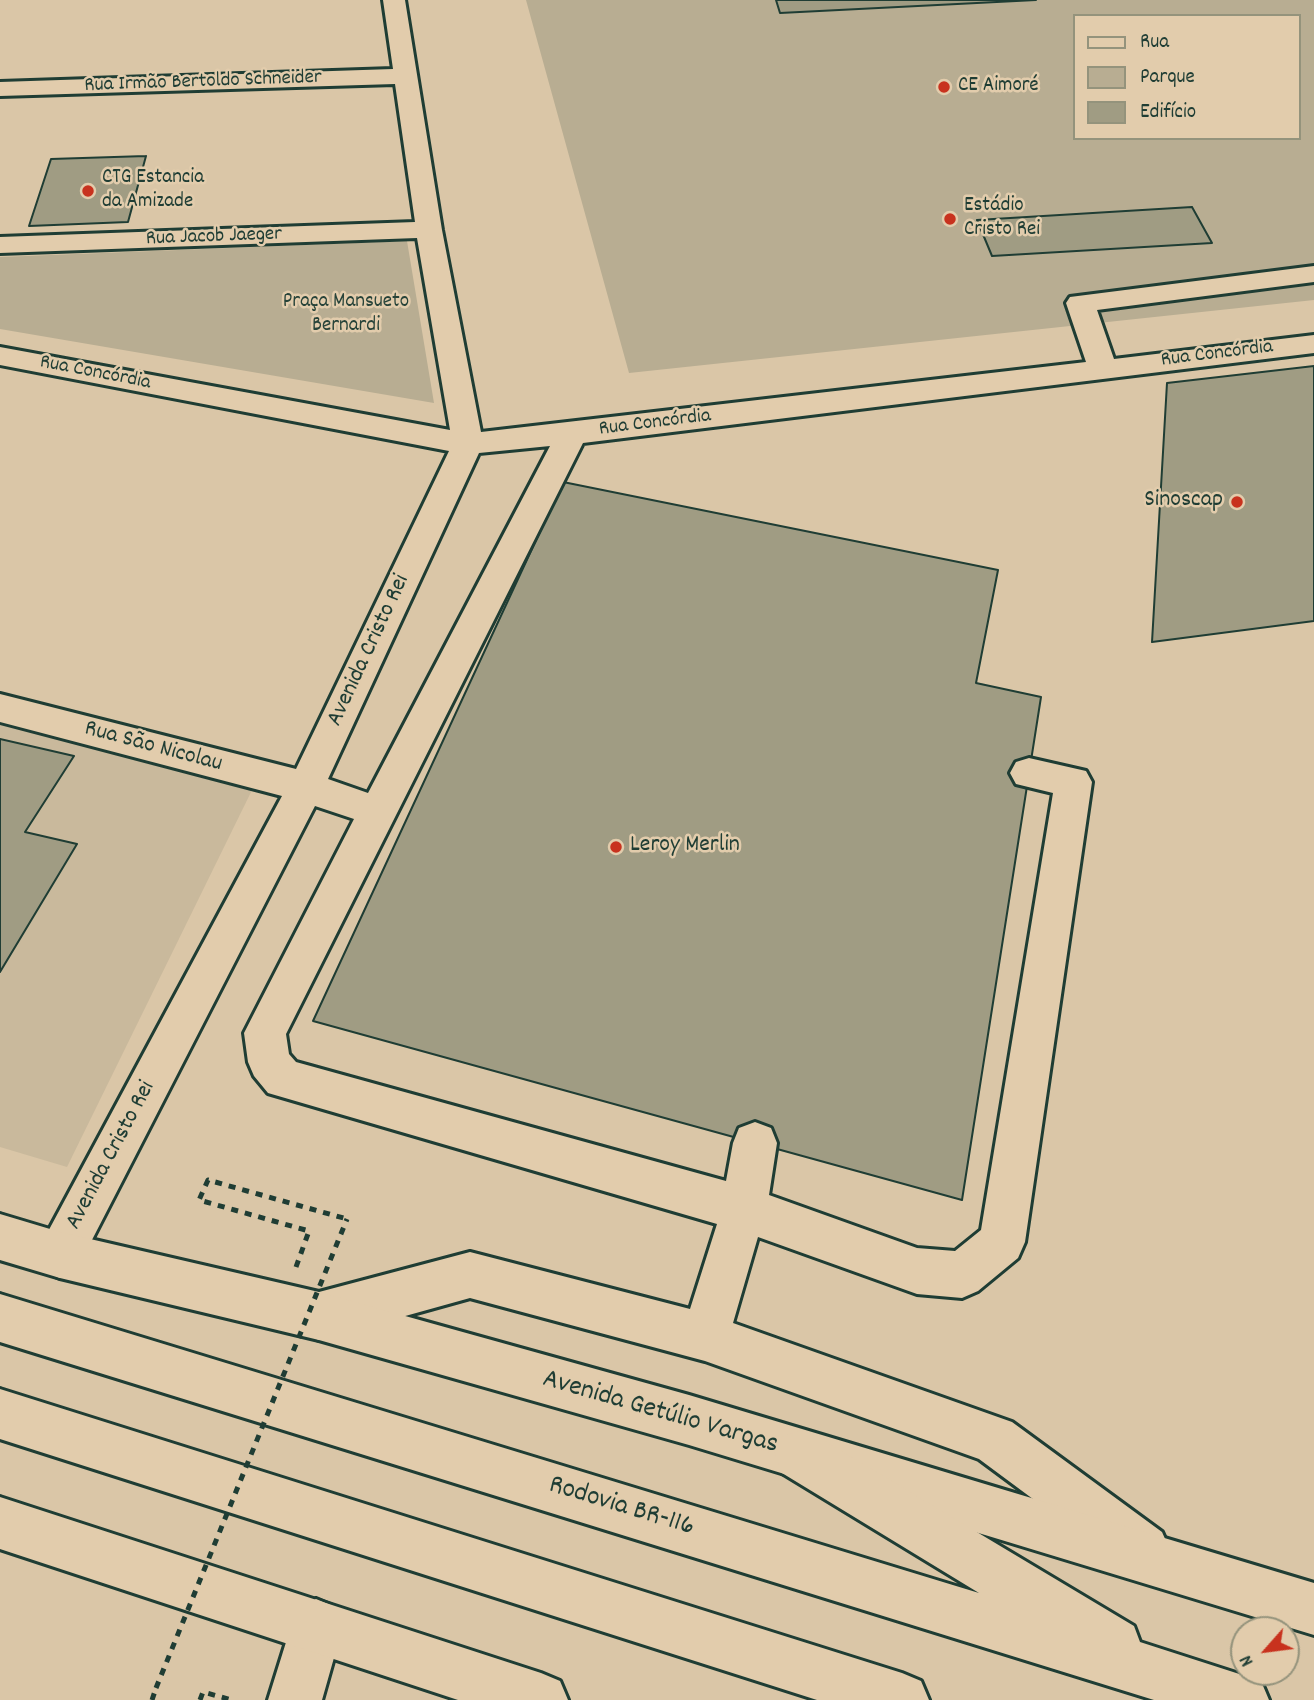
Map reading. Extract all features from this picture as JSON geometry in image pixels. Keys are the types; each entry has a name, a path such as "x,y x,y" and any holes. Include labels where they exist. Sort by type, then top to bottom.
{"main road":[{"path":"394,0 429,230 468,444"},
{"name":"Rua Irmão Bertoldo Schneider","path":"0,89 406,76"},
{"name":"Rua Jacob Jaeger","path":"0,245 429,230"},
{"path":"1103,369 1080,303 1314,274"},
{"name":"Rua Concórdia","path":"0,356 468,444 572,434 1314,344"},
{"path":"572,434 265,1033 269,1062 284,1079 744,1209 917,1271 961,1275 1002,1242 1073,782 1030,773"},
{"name":"Avenida Cristo Rei","path":"60,1255 306,787 468,444"},
{"name":"Rua São Nicolau","path":"0,708 306,787 379,812"},
{"path":"705,1337 744,1209 755,1143"},
{"name":"Avenida Getúlio Vargas","path":"0,1237 60,1255 300,1312 689,1420 1314,1609"},
{"path":"300,1312 470,1275 705,1337 994,1440 1159,1562"},
{"name":"Rodovia BR-116","path":"0,1318 1242,1700"},
{"path":"0,1414 902,1700"},
{"path":"800,1455 1168,1677"},
{"path":"0,1524 541,1700"},
{"path":"295,1700 316,1626"}],"path":[{"path":"152,1700 347,1219 208,1180 199,1200 309,1231 300,1312"},
{"path":"200,1700 203,1692 232,1700"}],"shaded area":[{"path":"0,720 254,786 67,1167 0,1147"}],"green space":[{"name":"Estádio Cristo Rei","path":"526,0 1314,0 1314,300 629,373"},
{"name":"Praça Mansueto Bernardi","path":"407,241 434,403 0,329 0,257"}],"building":[{"path":"776,0 1036,0 780,13"},
{"name":"CTG Estancia da Amizade","path":"146,156 128,222 29,226 51,159"},
{"path":"1192,207 1212,243 992,256 977,220"},
{"name":"Sinoscap","path":"1314,366 1314,621 1152,642 1167,383"},
{"path":"563,482 998,570 976,683 1041,697 962,1200 313,1021"},
{"path":"0,739 74,756 25,832 77,844 0,972"}],"place":[{"name":"CE Aimoré","path":"944,87"},
{"name":"CTG Estancia da Amizade","path":"88,191"},
{"name":"Estádio Cristo Rei","path":"950,219"},
{"name":"Sinoscap","path":"1237,502"},
{"name":"Leroy Merlin","path":"616,847"}]}
